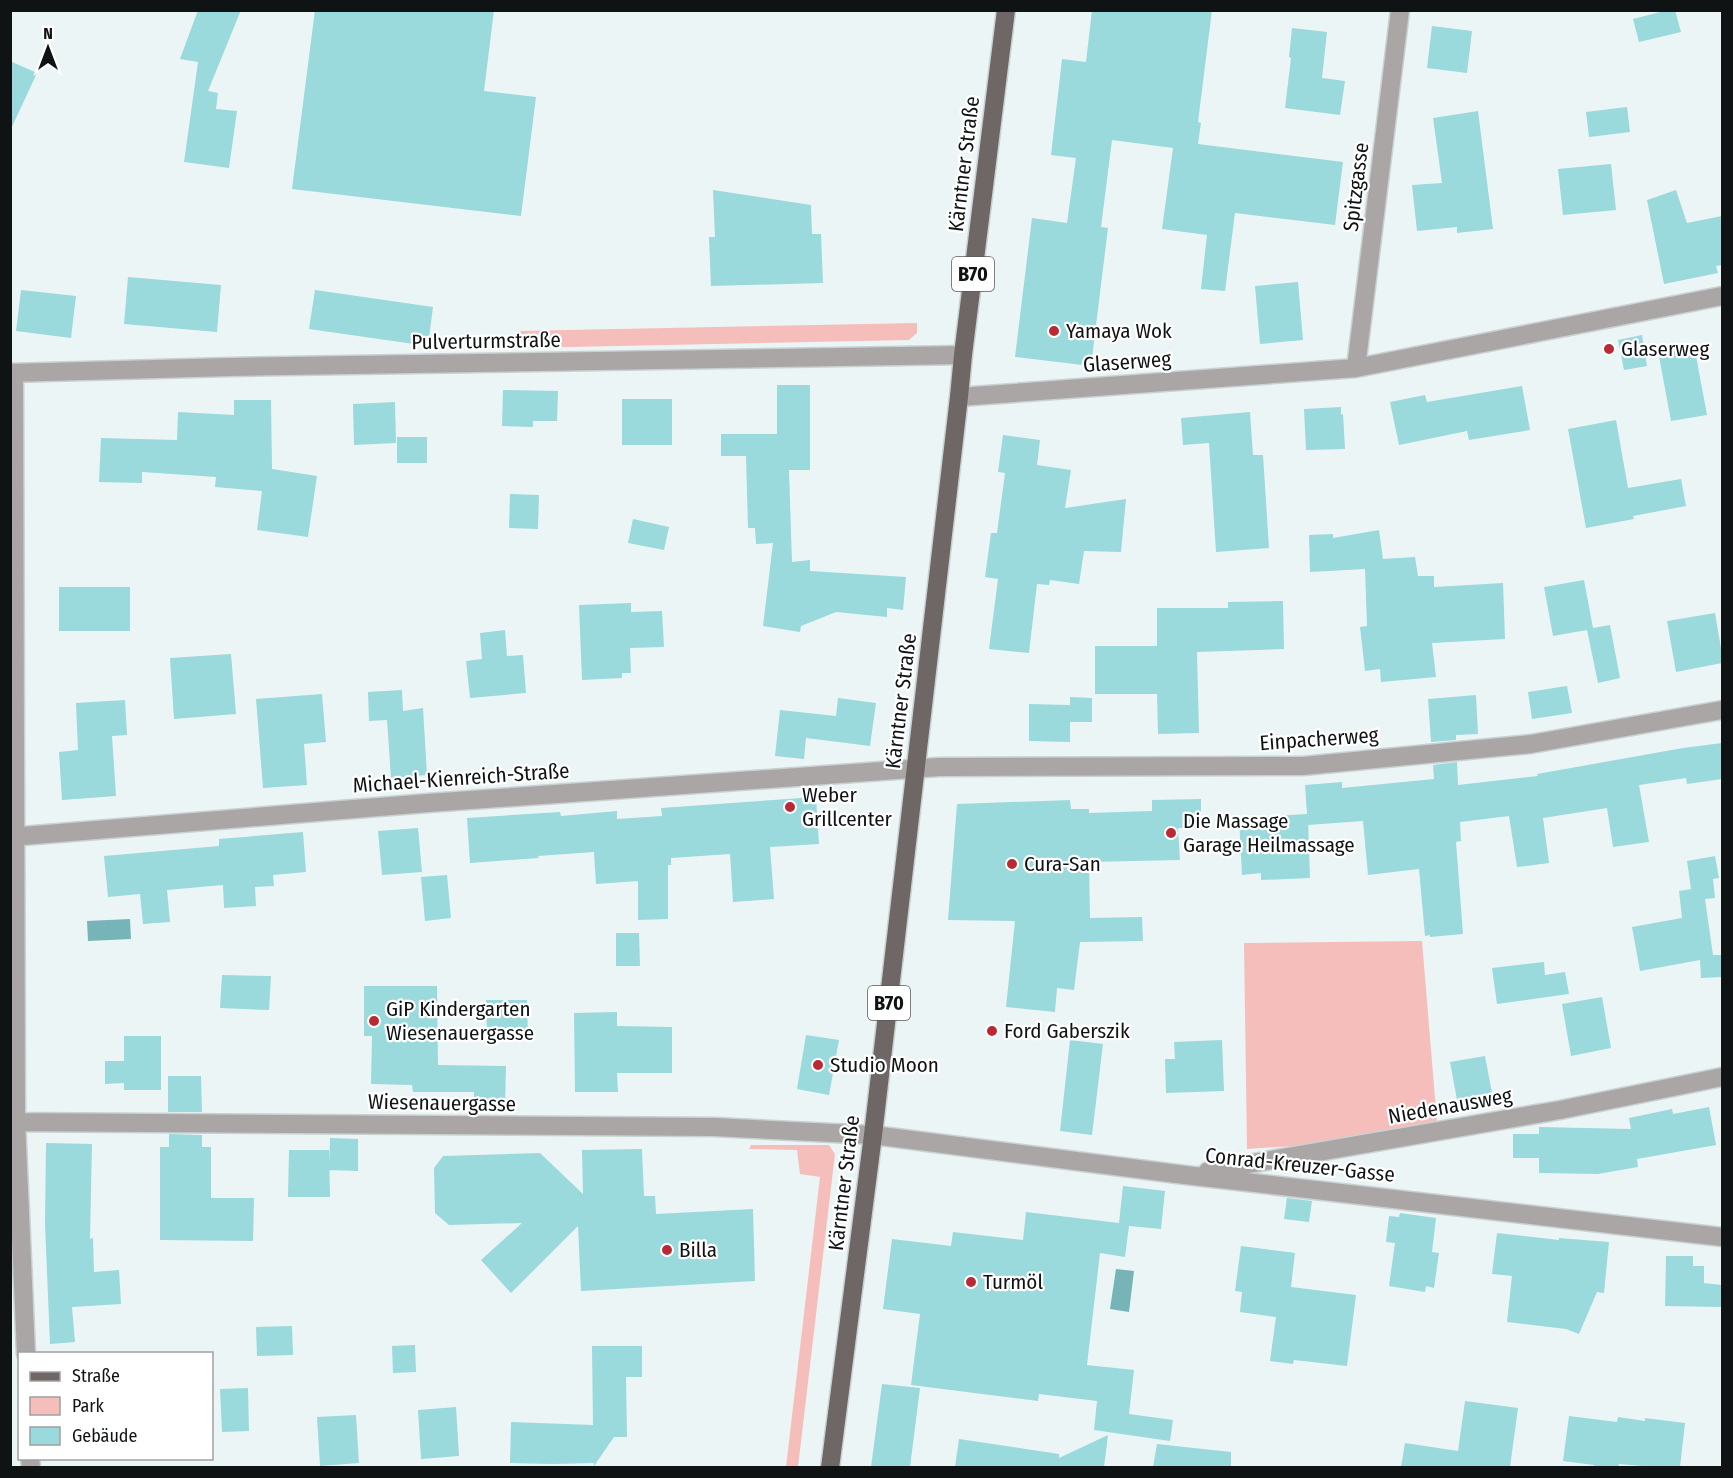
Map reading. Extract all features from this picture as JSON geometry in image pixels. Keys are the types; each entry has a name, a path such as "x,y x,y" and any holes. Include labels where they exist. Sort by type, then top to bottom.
{"main road":[{"name":"Kärntner Straße","path":"830,1467 873,1135 963,355 1006,10"}],"street":[{"name":"Spitzgasse","path":"1356,368 1400,10"},
{"name":"Glaserweg","path":"959,397 1356,368 1722,296"},
{"name":"Pulverturmstraße","path":"12,373 230,367 963,355"},
{"path":"12,373 13,1121 26,1352"},
{"name":"Einpacherweg","path":"915,769 939,767 1303,766 1531,744 1722,711"},
{"name":"Michael-Kienreich-Straße","path":"12,837 428,803 915,769"},
{"name":"Niedenausweg","path":"1185,1174 1560,1110 1722,1077"},
{"name":"Wiesenauergasse","path":"13,1121 714,1127 873,1135"},
{"name":"Conrad-Kreuzer-Gasse","path":"873,1135 1722,1237"}],"green space":[{"path":"917,323 917,333 909,340 520,348 519,331"},
{"path":"1422,941 1437,1122 1293,1146 1247,1149 1244,943"},
{"path":"751,1145 829,1145 835,1154 798,1467 786,1467 820,1177 800,1174 797,1150 749,1149"}],"water":[{"path":"130,919 131,939 88,941 87,921"},
{"path":"1116,1269 1134,1271 1129,1312 1110,1309"}],"building":[{"path":"198,10 241,10 208,91 218,93 216,109 237,111 229,168 184,162 198,62 180,59"},
{"path":"315,10 494,10 484,91 536,97 521,216 292,189"},
{"path":"1092,10 1212,10 1198,122 1201,123 1198,144 1343,162 1335,225 1235,213 1225,291 1201,289 1207,235 1162,229 1173,148 1112,140 1101,227 1108,228 1091,366 1015,357 1032,218 1067,223 1076,158 1051,155 1062,59 1086,62"},
{"path":"1675,10 1681,32 1639,42 1633,19"},
{"path":"1432,26 1472,31 1467,73 1427,68"},
{"path":"1292,28 1327,32 1322,78 1345,81 1340,115 1285,108"},
{"path":"10,61 37,73 10,131"},
{"path":"1627,107 1630,132 1589,137 1586,112"},
{"path":"1478,111 1493,229 1457,233 1457,227 1417,231 1412,185 1442,183 1433,118"},
{"path":"1611,164 1616,210 1563,215 1558,169"},
{"path":"713,190 811,205 812,234 821,234 823,283 711,286 709,237 715,237"},
{"path":"1676,190 1687,223 1722,216 1722,265 1716,266 1718,273 1664,284 1647,200"},
{"path":"128,277 221,285 217,332 124,324"},
{"path":"1298,282 1303,340 1260,344 1255,286"},
{"path":"21,290 76,296 71,338 16,331"},
{"path":"315,290 433,307 428,346 309,329"},
{"path":"1642,335 1647,366 1624,370 1618,340"},
{"path":"1694,345 1707,415 1671,421 1658,351"},
{"path":"777,385 810,385 810,470 789,470 792,562 810,560 810,571 906,577 903,610 887,608 887,617 836,612 801,626 800,632 763,626 773,543 756,544 755,528 748,528 746,456 721,456 721,434 777,434"},
{"path":"1522,386 1530,430 1469,440 1467,431 1399,445 1390,402 1425,395 1427,402"},
{"path":"503,390 558,391 557,421 533,421 533,427 502,426"},
{"path":"622,399 672,399 672,445 622,445"},
{"path":"234,400 271,400 272,469 317,476 308,537 257,530 262,491 215,487 216,477 142,472 142,483 99,482 101,438 177,440 178,412 234,415"},
{"path":"395,402 396,443 354,445 353,404"},
{"path":"1341,407 1345,449 1306,450 1304,409"},
{"path":"1250,412 1253,455 1263,455 1269,548 1216,552 1209,443 1183,445 1181,418"},
{"path":"1616,420 1628,488 1681,479 1686,506 1586,528 1568,429"},
{"path":"1003,435 1040,440 1037,465 1071,470 1065,508 1126,499 1121,552 1084,551 1079,584 1050,580 1049,585 1037,584 1029,653 989,649 998,579 985,577 991,533 997,533 1005,473 998,472"},
{"path":"397,437 427,437 427,463 397,463"},
{"path":"510,494 539,495 538,529 509,528"},
{"path":"633,519 669,527 664,550 628,543"},
{"path":"1379,530 1383,559 1415,557 1418,576 1434,576 1434,587 1503,583 1505,639 1432,643 1436,677 1381,682 1380,669 1365,671 1360,627 1367,626 1365,569 1310,572 1309,535 1333,534 1333,538"},
{"path":"1584,580 1593,628 1610,625 1620,678 1598,683 1587,630 1553,636 1544,587"},
{"path":"59,587 130,587 130,631 59,631"},
{"path":"1283,601 1284,649 1197,652 1199,733 1158,734 1157,694 1095,694 1095,646 1157,646 1157,608 1228,608 1228,602"},
{"path":"631,603 631,612 662,611 664,647 630,648 631,673 622,673 622,678 582,680 579,605"},
{"path":"1715,613 1722,663 1676,672 1667,621"},
{"path":"505,630 507,656 523,655 526,693 470,698 466,661 482,659 480,633"},
{"path":"231,654 236,714 174,719 170,658"},
{"path":"1567,686 1572,713 1532,719 1528,692"},
{"path":"402,690 403,711 423,708 427,775 391,778 387,720 369,721 368,692"},
{"path":"322,694 326,742 304,744 307,785 263,788 256,699"},
{"path":"1476,695 1478,734 1456,735 1456,740 1431,742 1428,699"},
{"path":"1070,697 1092,698 1092,722 1070,722"},
{"path":"838,698 876,703 870,746 806,738 804,759 775,756 780,710 836,716"},
{"path":"125,700 127,735 112,736 116,796 62,800 59,752 78,750 76,703"},
{"path":"1029,704 1070,705 1070,742 1029,741"},
{"path":"1722,743 1722,779 1687,784 1686,778 1639,785 1649,842 1613,847 1607,808 1543,818 1549,863 1517,867 1509,816 1460,822 1461,841 1456,842 1463,934 1425,936 1419,869 1368,875 1363,821 1308,825 1310,878 1261,880 1261,873 1242,875 1239,818 1307,814 1305,785 1342,782 1342,788 1434,779 1433,765 1457,762 1458,785 1538,776 1537,774"},
{"path":"816,797 819,844 770,847 774,899 733,902 730,854 671,858 671,865 668,865 668,919 638,920 638,881 596,884 594,852 470,863 467,818 560,812 561,816 617,811 617,819 662,816 661,808"},
{"path":"1201,799 1201,828 1178,828 1180,860 1089,862 1090,918 1142,917 1143,941 1080,942 1074,990 1057,988 1055,1012 1006,1007 1015,921 948,920 957,804 1070,800 1071,809 1089,809 1089,813 1152,811 1152,800"},
{"path":"418,828 422,872 382,875 378,831"},
{"path":"303,832 306,872 273,875 274,886 255,887 256,906 224,908 223,885 167,890 170,922 143,924 140,894 108,897 104,856 219,846 219,839"},
{"path":"1715,856 1719,878 1713,879 1715,898 1705,899 1713,955 1722,955 1722,977 1701,978 1700,960 1640,971 1632,927 1682,918 1679,891 1691,889 1687,861"},
{"path":"447,875 451,918 425,921 421,877"},
{"path":"616,933 639,933 640,966 616,966"},
{"path":"1544,962 1545,975 1565,972 1569,994 1497,1004 1492,968"},
{"path":"222,975 271,976 269,1010 220,1008"},
{"path":"364,986 437,986 438,1065 506,1066 505,1106 474,1106 474,1092 413,1092 412,1085 371,1084 372,1036 364,1036"},
{"path":"1602,997 1611,1048 1571,1056 1562,1004"},
{"path":"486,1000 527,1000 528,1037 487,1037"},
{"path":"617,1012 617,1026 672,1027 672,1073 617,1073 618,1092 575,1092 574,1013"},
{"name":"Studio Moon","path":"806,1035 839,1040 829,1095 797,1089"},
{"path":"124,1036 161,1036 161,1090 124,1090 124,1083 105,1084 105,1061 124,1061"},
{"path":"1070,1040 1103,1044 1092,1135 1060,1131"},
{"path":"1222,1040 1224,1091 1166,1093 1165,1059 1175,1059 1174,1042"},
{"path":"1485,1056 1493,1098 1458,1105 1450,1062"},
{"path":"168,1076 201,1076 202,1112 168,1112"},
{"path":"1709,1107 1716,1145 1637,1159 1638,1167 1598,1174 1539,1173 1539,1158 1513,1158 1513,1134 1539,1134 1539,1127 1631,1129 1629,1118 1672,1109 1673,1114"},
{"path":"169,1134 202,1135 202,1147 211,1147 211,1198 254,1198 253,1241 160,1240 160,1147 169,1147"},
{"path":"330,1138 358,1139 358,1171 329,1170"},
{"path":"46,1143 92,1144 90,1239 93,1238 94,1272 119,1270 121,1304 72,1307 75,1342 50,1344 45,1224"},
{"path":"642,1149 644,1196 655,1196 656,1214 753,1209 755,1281 581,1291 578,1226 511,1293 481,1260 522,1223 449,1225 435,1213 434,1168 443,1156 540,1153 583,1194 582,1150"},
{"path":"289,1150 329,1150 330,1197 288,1197"},
{"path":"1123,1186 1165,1191 1161,1229 1129,1226 1125,1257 1100,1253 1087,1365 1134,1370 1129,1414 1173,1420 1170,1441 1094,1430 1097,1401 1039,1394 1038,1401 911,1385 920,1314 883,1309 892,1239 951,1246 953,1232 1023,1240 1026,1212 1119,1223"},
{"path":"1287,1198 1312,1201 1309,1222 1284,1219"},
{"path":"1400,1213 1436,1218 1432,1252 1439,1253 1434,1288 1426,1286 1425,1292 1389,1286 1395,1243 1386,1242 1389,1216 1399,1217"},
{"path":"1497,1233 1559,1240 1559,1238 1609,1242 1604,1293 1597,1292 1579,1334 1566,1329 1507,1322 1512,1276 1492,1274"},
{"path":"1241,1246 1295,1253 1291,1287 1356,1295 1347,1366 1294,1360 1293,1364 1270,1361 1276,1317 1240,1312 1242,1292 1235,1291"},
{"path":"1666,1256 1693,1256 1693,1266 1704,1266 1704,1283 1722,1285 1722,1307 1665,1306"},
{"path":"292,1326 293,1355 257,1356 256,1327"},
{"path":"415,1345 416,1372 393,1373 392,1346"},
{"path":"592,1346 642,1346 642,1377 626,1377 627,1437 614,1437 594,1466 594,1463 510,1463 511,1422 593,1425"},
{"path":"882,1384 920,1388 910,1467 871,1467"},
{"path":"248,1388 249,1431 222,1432 220,1389"},
{"path":"1465,1401 1518,1408 1510,1467 1401,1467 1405,1443 1458,1451"},
{"path":"456,1407 459,1456 421,1459 418,1410"},
{"path":"356,1415 359,1463 320,1466 317,1417"},
{"path":"1569,1416 1617,1422 1618,1417 1685,1423 1680,1467 1619,1464 1618,1467 1594,1467 1594,1465 1563,1461"},
{"path":"1108,1435 1104,1467 955,1467 959,1439 1059,1454 1059,1458"},
{"path":"1157,1444 1231,1452 1231,1467 1153,1467"}],"place":[{"name":"Yamaya Wok","path":"1054,331"},
{"name":"Glaserweg","path":"1609,349"},
{"name":"Weber Grillcenter","path":"790,807"},
{"name":"Die Massage Garage Heilmassage","path":"1171,833"},
{"name":"Cura-San","path":"1012,864"},
{"name":"GiP Kindergarten Wiesenauergasse","path":"374,1021"},
{"name":"Ford Gaberszik","path":"992,1031"},
{"name":"Studio Moon","path":"818,1065"},
{"name":"Billa","path":"667,1250"},
{"name":"Turmöl","path":"971,1282"}]}
